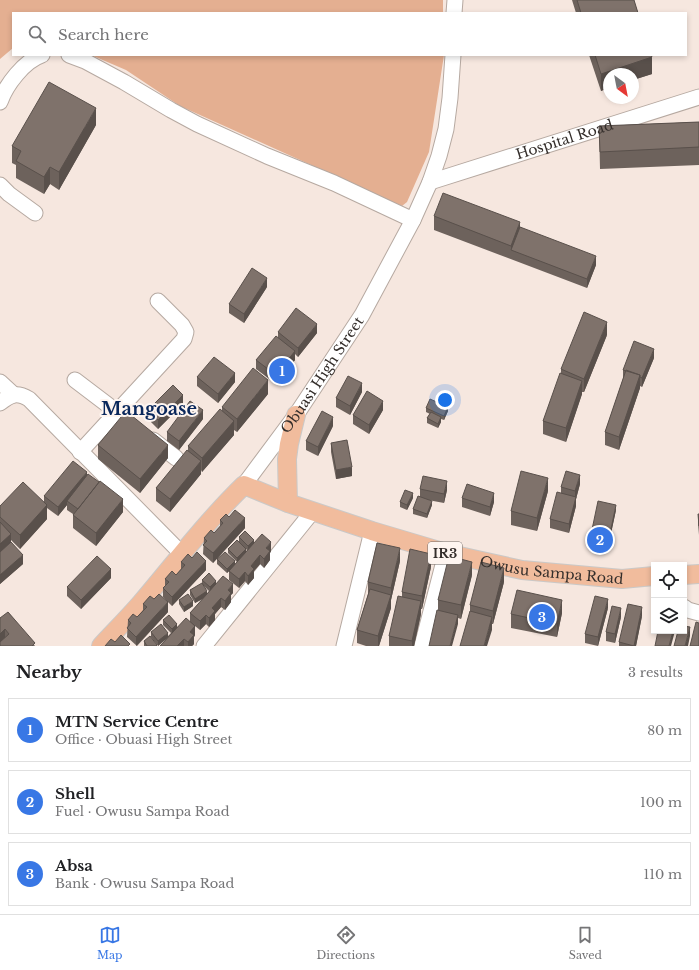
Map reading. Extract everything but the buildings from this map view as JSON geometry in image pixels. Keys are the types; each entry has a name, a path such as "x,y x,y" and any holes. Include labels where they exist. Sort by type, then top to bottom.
{"main road":[{"path":"288,502 287,459 296,415"},
{"name":"Owusu Sampa Road","path":"244,485 372,531 446,553 522,570 622,579 651,577"},
{"name":"Obuasi High Street","path":"101,646 140,604 181,553 244,485"},
{"path":"687,575 699,574"}],"street":[{"path":"454,12 455,0"},
{"path":"0,102 4,93 18,72 39,56"},
{"path":"72,56 85,61 118,78 197,124 267,156 334,183 413,220"},
{"name":"Obuasi High Street","path":"244,485 296,415 362,315 413,220 430,182 439,156 446,128 453,56"},
{"name":"Hospital Road","path":"430,182 699,97"},
{"path":"0,184 10,194 35,213"},
{"path":"80,452 184,339 186,332 182,325 158,300"},
{"path":"75,380 176,458"},
{"path":"0,382 6,399 18,394 29,399 181,553"},
{"path":"204,646 313,511"},
{"path":"344,646 372,531"},
{"path":"422,646 446,553"},
{"path":"687,609 699,613"}],"shaded area":[{"path":"0,0 443,0 443,12 12,12 12,49 0,59"},
{"path":"93,56 444,56 429,152 407,202 402,206 180,106 126,70"}],"place":[{"name":"MTN Service Centre","path":"282,371"},
{"name":"Shell","path":"600,540"},
{"name":"Absa","path":"542,617"}],"district":[{"name":"Mangoase","path":"149,409"}]}
